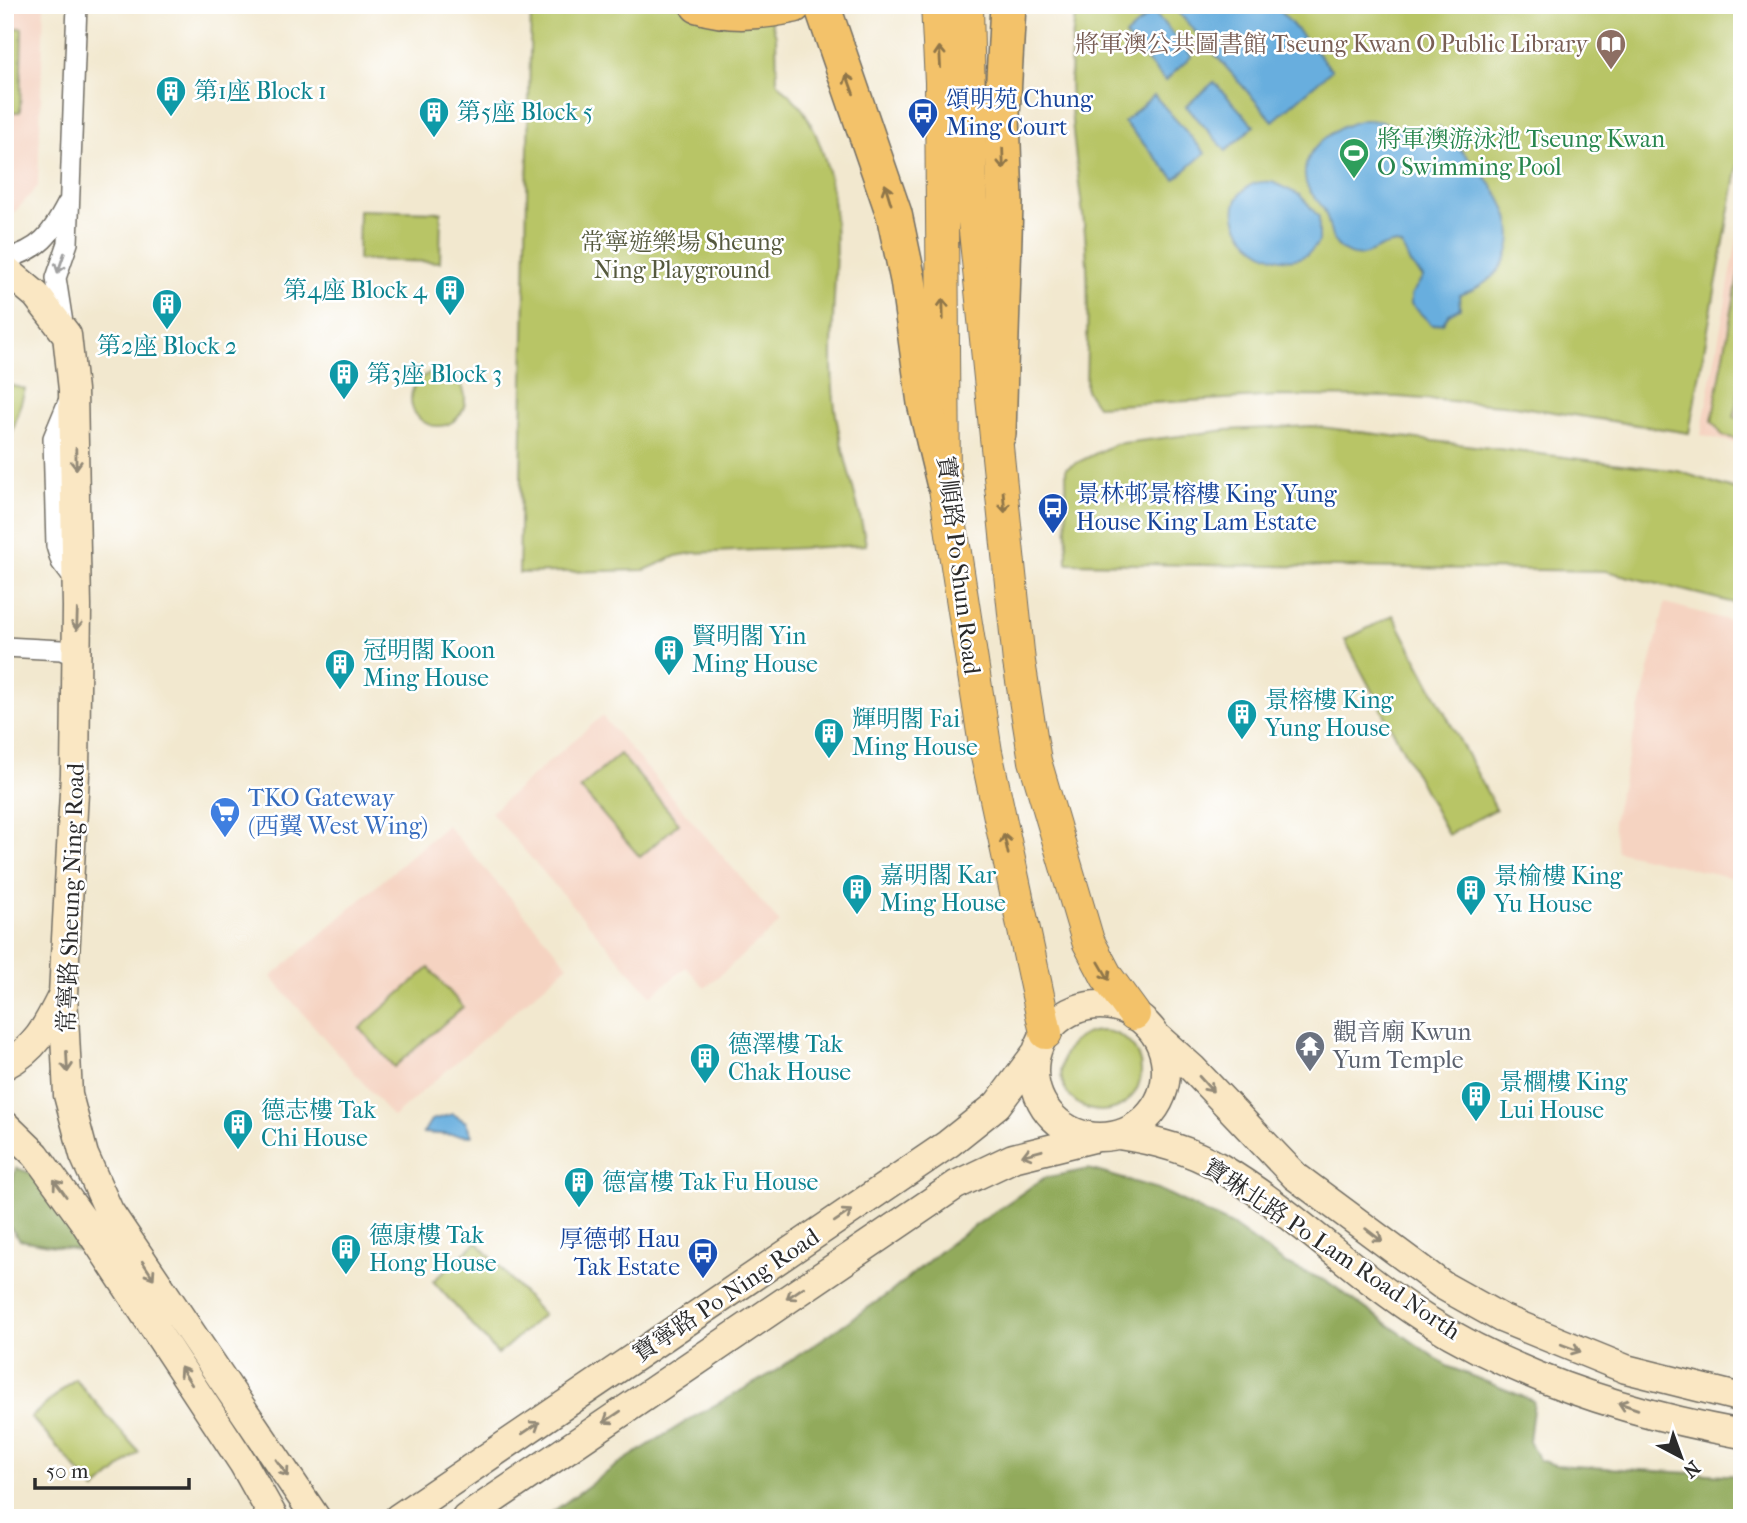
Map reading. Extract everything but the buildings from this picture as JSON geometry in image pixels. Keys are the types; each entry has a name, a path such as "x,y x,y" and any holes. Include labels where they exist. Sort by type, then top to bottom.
{"highway":[{"path":"698,5 734,13 762,12 794,5"},
{"path":"822,5 873,148 901,241 925,403 944,482"},
{"path":"998,434 1005,203 1002,115 1008,5"}],"main road":[{"name":"寶順路 Po Shun Road","path":"937,5 941,82 944,482 986,752 1041,1043"},
{"name":"寶順路 Po Shun Road","path":"967,5 971,192 986,351 998,434 1019,662 1035,761 1088,942 1107,978 1134,1014"},
{"path":"5,270 36,295 67,335"},
{"name":"常寧路 Sheung Ning Road","path":"67,335 73,390 77,583 75,774 63,993 68,1095 84,1155 109,1212 316,1517"},
{"path":"5,1065 23,1055 43,1034 63,993"},
{"path":"1096,1005 1116,1007 1134,1014 1157,1036 1166,1061 1161,1096 1140,1124 1108,1136 1070,1130 1055,1120 1043,1105 1034,1074 1041,1043 1059,1019 1077,1009 1096,1005"},
{"name":"寶琳北路 Po Lam Road North","path":"1157,1036 1192,1068 1295,1176 1441,1285 1511,1322 1626,1369 1742,1398"},
{"name":"寶寧路 Po Ning Road","path":"398,1518 948,1144 997,1105 1041,1043"},
{"path":"5,1125 36,1155 83,1220 230,1443 274,1518"},
{"name":"寶寧路 Po Ning Road","path":"466,1518 956,1185 1013,1158 1108,1136"},
{"name":"寶琳北路 Po Lam Road North","path":"1108,1136 1171,1146 1218,1167 1424,1319 1485,1351 1541,1376 1656,1416 1742,1434"}],"street":[{"name":"常寧路 Sheung Ning Road","path":"67,335 58,304 56,278 68,243 77,5"},
{"path":"5,259 29,253 43,241 56,226 70,196"},
{"path":"5,646 61,650 71,654 76,664"}],"shaded area":[{"path":"5,5 44,5 38,186 5,223"},
{"path":"1742,213 1742,445 1701,435"},
{"path":"1665,603 1742,624 1742,880 1617,851 1613,821"},
{"path":"602,716 780,923 705,988 686,967 651,996 491,812"},
{"path":"447,825 568,965 393,1117 271,977"}],"green space":[{"name":"常寧遊樂場 Sheung Ning Playground","path":"531,5 766,5 776,36 777,81 805,113 821,147 830,182 836,254 832,363 834,400 866,545 693,553 676,556 645,570 519,573"},
{"name":"將軍澳游泳池 Tseung Kwan O Swimming Pool","path":"1077,5 1742,5 1742,143 1689,433 1515,406 1398,397 1280,396 1097,406 1086,390 1087,265 1070,89 1070,62"},
{"path":"5,28 22,28 20,112 5,112"},
{"path":"359,210 441,212 440,262 358,260"},
{"path":"1742,255 1742,373 1734,417 1742,419 1742,440 1723,436 1712,421"},
{"path":"438,372 457,380 465,399 457,418 438,426 419,418 411,399 419,380"},
{"path":"5,384 25,389 9,444 5,443"},
{"path":"1312,426 1678,471 1742,492 1742,605 1606,571 1067,563 1066,468 1115,444 1227,430"},
{"path":"1393,615 1496,809 1448,835 1345,640"},
{"path":"620,754 679,823 640,857 580,788"},
{"path":"429,968 463,1007 394,1067 360,1028"},
{"path":"1101,1031 1116,1034 1129,1043 1138,1056 1141,1071 1138,1086 1129,1099 1116,1108 1101,1111 1086,1108 1073,1099 1064,1086 1061,1071 1064,1056 1073,1043 1086,1034"},
{"path":"16,1168 37,1175 80,1230 79,1250 20,1240 5,1221 5,1206"},
{"path":"1089,1169 1158,1189 1232,1225 1286,1264 1328,1282 1447,1366 1534,1401 1529,1441 1539,1460 1555,1465 1742,1476 1742,1518 544,1518 620,1463 690,1419 774,1372 891,1292 950,1243 1044,1178"},
{"path":"477,1242 543,1315 498,1354 433,1281"},
{"path":"75,1379 139,1452 95,1490 31,1417"}],"water":[{"path":"1172,5 1275,5 1332,70 1273,121"},
{"path":"1153,11 1192,56 1165,81 1125,36"},
{"path":"1214,82 1254,126 1226,151 1186,106"},
{"path":"1154,95 1205,153 1175,179 1124,122"},
{"path":"1363,120 1394,125 1420,143 1439,127 1480,170 1503,204 1511,241 1505,260 1486,282 1459,295 1460,308 1449,314 1443,323 1432,325 1411,304 1411,295 1423,277 1410,264 1402,246 1387,245 1358,256 1341,249 1334,241 1324,210 1307,187 1305,171 1313,150 1331,134"},
{"path":"1272,182 1300,195 1319,217 1319,241 1306,255 1290,260 1273,257 1258,249 1245,237 1236,222 1235,206 1242,192 1256,183"},
{"path":"453,1114 466,1122 472,1136 423,1133 431,1120"}],"place":[{"name":"將軍澳公共圖書館 Tseung Kwan O Public Library","path":"1611,71"},
{"name":"第1座 Block 1","path":"171,118"},
{"name":"第5座 Block 5","path":"434,139"},
{"name":"頌明苑 Chung Ming Court","path":"923,140"},
{"name":"將軍澳游泳池 Tseung Kwan O Swimming Pool","path":"1354,180"},
{"name":"第4座 Block 4","path":"450,317"},
{"name":"第2座 Block 2","path":"167,331"},
{"name":"第3座 Block 3","path":"344,401"},
{"name":"景林邨景榕樓 King Yung House King Lam Estate","path":"1053,535"},
{"name":"賢明閣 Yin Ming House","path":"669,677"},
{"name":"冠明閣 Koon Ming House","path":"340,691"},
{"name":"景榕樓 King Yung House","path":"1242,741"},
{"name":"輝明閣 Fai Ming House","path":"829,760"},
{"name":"TKO Gateway (西翼 West Wing)","path":"225,839"},
{"name":"嘉明閣 Kar Ming House","path":"857,916"},
{"name":"景榆樓 King Yu House","path":"1471,917"},
{"name":"觀音廟 Kwun Yum Temple","path":"1310,1073"},
{"name":"德澤樓 Tak Chak House","path":"705,1085"},
{"name":"景櫚樓 King Lui House","path":"1476,1123"},
{"name":"德志樓 Tak Chi House","path":"238,1151"},
{"name":"德富樓 Tak Fu House","path":"579,1209"},
{"name":"德康樓 Tak Hong House","path":"346,1276"},
{"name":"厚德邨 Hau Tak Estate","path":"703,1280"}]}
